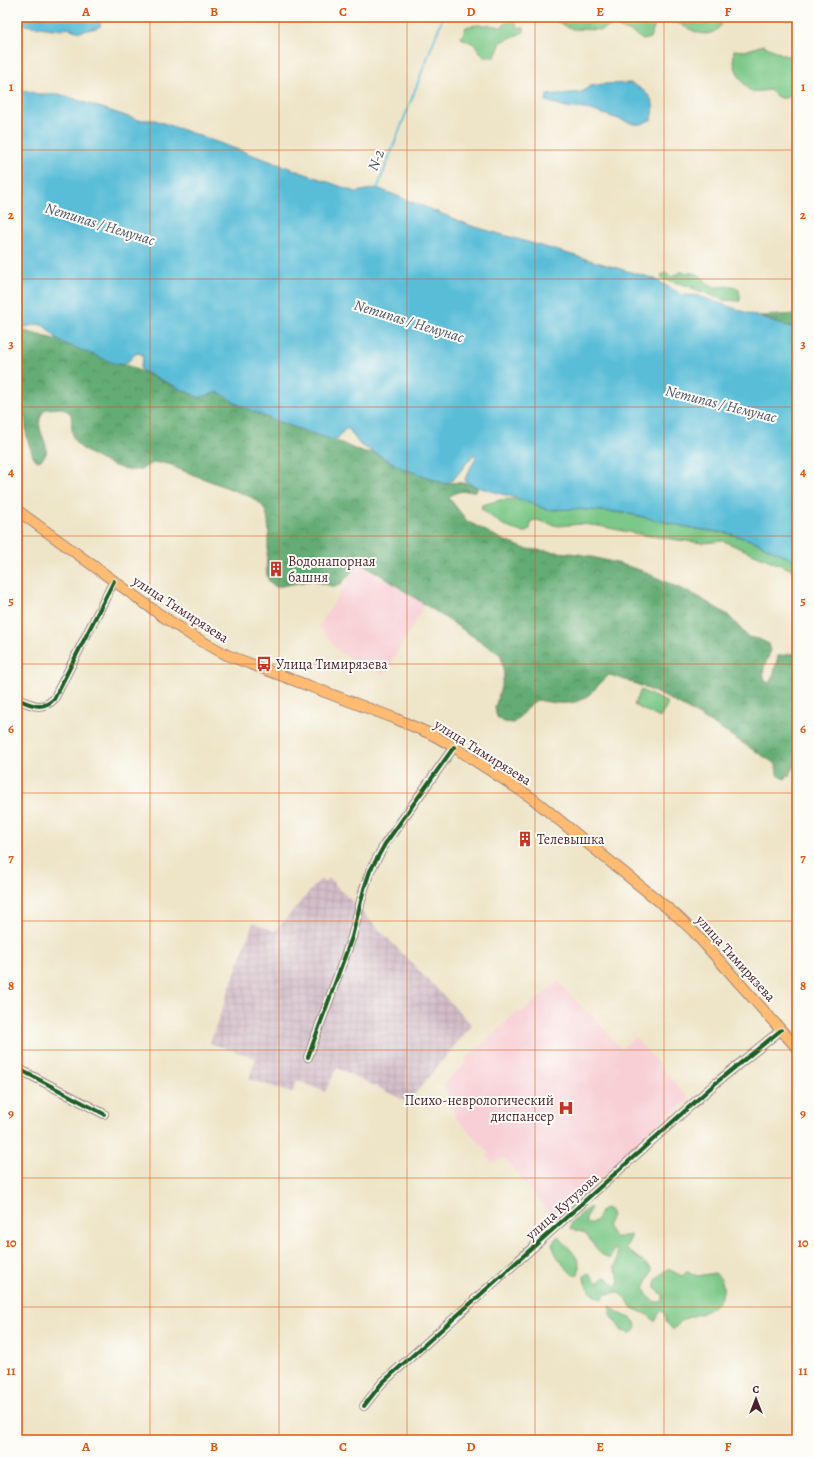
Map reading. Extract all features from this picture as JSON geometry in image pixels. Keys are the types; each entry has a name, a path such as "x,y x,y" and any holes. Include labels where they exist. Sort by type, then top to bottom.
{"main road":[{"name":"улица Тимирязева","path":"17,510 194,637 227,656 394,718 433,735 532,798 659,899 694,931 797,1048"}],"street":[{"path":"17,699 37,707 50,703 57,694 114,581"},
{"path":"308,1057 352,937 370,871 385,844 454,747"},
{"name":"улица Кутузова","path":"364,1406 382,1383 597,1188 717,1082 781,1030"},
{"path":"17,1068 104,1114"}],"shaded area":[{"path":"359,563 381,580 384,576 425,604 384,675 339,652 319,626"},
{"path":"329,878 472,1025 408,1102 337,1068 325,1092 297,1080 292,1093 249,1079 256,1058 210,1043 253,923 275,931 321,879 324,883"},
{"name":"Психо-неврологический диспансер","path":"558,981 586,1012 590,1012 621,1049 635,1037 689,1099 554,1219 504,1158 491,1163 486,1155 489,1153 455,1117 444,1084 467,1062 465,1059 517,1012 522,1012"}],"green space":[{"path":"556,17 664,18 654,27 650,38 643,40 631,32 613,25 602,30 572,29 558,22"},
{"path":"672,17 716,17 721,21 721,25 713,32 704,34 677,23"},
{"path":"511,18 515,19 517,27 524,28 524,32 501,42 495,57 484,57 474,44 461,38 466,27 474,25 492,25 501,27"},
{"path":"763,45 786,56 797,56 797,92 786,98 780,98 770,90 751,92 744,83 735,68 733,56 734,50 745,51"},
{"path":"680,272 697,274 711,286 735,287 740,293 740,301 723,300 685,285 662,279 661,277 662,274 665,273 672,277"},
{"path":"797,314 797,327 782,325 760,316"},
{"path":"17,329 58,340 119,365 124,364 200,398 217,392 225,394 237,404 289,426 335,440 359,451 374,453 402,468 446,484 458,483 471,485 478,489 476,491 458,492 449,498 467,521 503,540 526,549 579,554 617,563 640,570 697,596 728,615 748,637 759,639 769,644 770,649 764,670 765,681 769,683 773,676 778,656 797,653 797,762 789,776 785,779 782,778 777,773 776,764 695,714 653,691 609,675 591,693 579,701 565,703 537,700 530,705 513,723 504,722 497,717 495,708 504,676 501,655 370,568 359,563 340,585 334,587 313,580 276,587 270,582 267,575 266,566 269,533 266,512 261,504 251,497 169,464 155,463 141,469 131,470 100,460 84,450 75,441 72,432 71,414 63,408 46,409 41,416 41,431 47,451 45,456 39,461 34,459 27,439 25,418 17,402"},
{"path":"516,499 530,502 547,510 576,509 625,513 696,529 727,533 754,541 797,562 797,572 723,541 703,543 643,535 599,526 581,524 558,526 536,520 531,521 530,529 527,532 514,530 502,524 481,508 482,505 500,500"},
{"path":"641,690 668,703 660,718 634,705"},
{"path":"589,1207 591,1208 586,1218 586,1223 589,1224 595,1220 605,1208 610,1210 612,1216 607,1226 615,1238 630,1235 631,1238 625,1248 652,1270 644,1288 652,1300 660,1302 663,1299 663,1295 655,1288 655,1282 662,1273 668,1269 682,1276 688,1271 697,1276 715,1273 722,1282 723,1287 719,1301 707,1311 684,1319 673,1330 667,1323 664,1312 660,1311 655,1322 650,1316 632,1308 627,1300 618,1292 606,1294 603,1299 595,1296 585,1284 584,1276 588,1273 597,1282 600,1282 604,1277 609,1279 616,1286 619,1284 618,1274 614,1267 617,1263 617,1252 614,1249 609,1259 600,1253 585,1233 570,1229 571,1223"},
{"path":"558,1236 577,1258 579,1263 578,1274 573,1275 557,1257 552,1243"},
{"path":"609,1306 633,1320 636,1325 636,1329 631,1333 622,1331 610,1314"}],"water":[{"path":"22,17 101,17 100,27 80,32 67,28 60,30 25,25"},
{"path":"630,83 646,92 652,101 652,119 642,124 634,124 591,110 567,107 546,101 547,95 582,92 590,86 603,84"},
{"name":"Nemunas / Немунас","path":"17,88 38,94 59,94 138,120 155,120 356,192 377,188 472,226 655,279 682,295 699,296 782,325 797,328 797,562 754,541 727,533 696,529 625,513 576,509 547,510 530,502 474,486 466,482 465,479 476,457 474,454 454,479 446,484 402,468 359,444 349,429 345,429 338,438 333,440 262,415 239,405 217,392 200,398 142,371 140,368 143,358 141,353 135,354 125,363 116,364 59,341 44,326 38,324 17,329"}],"waterway":[{"name":"N-2","path":"377,189 443,17"}],"cycle path":[{"path":"17,699 36,706 45,705 54,699 114,581"},
{"path":"308,1057 352,937 370,871 385,844 454,747"},
{"path":"364,1406 382,1383 717,1082 781,1030"},
{"path":"17,1068 104,1114"}],"place":[{"name":"Водонапорная башня","path":"276,569"},
{"name":"Улица Тимирязева","path":"264,664"},
{"name":"Телевышка","path":"525,839"},
{"name":"Психо-неврологический диспансер","path":"566,1108"}]}
